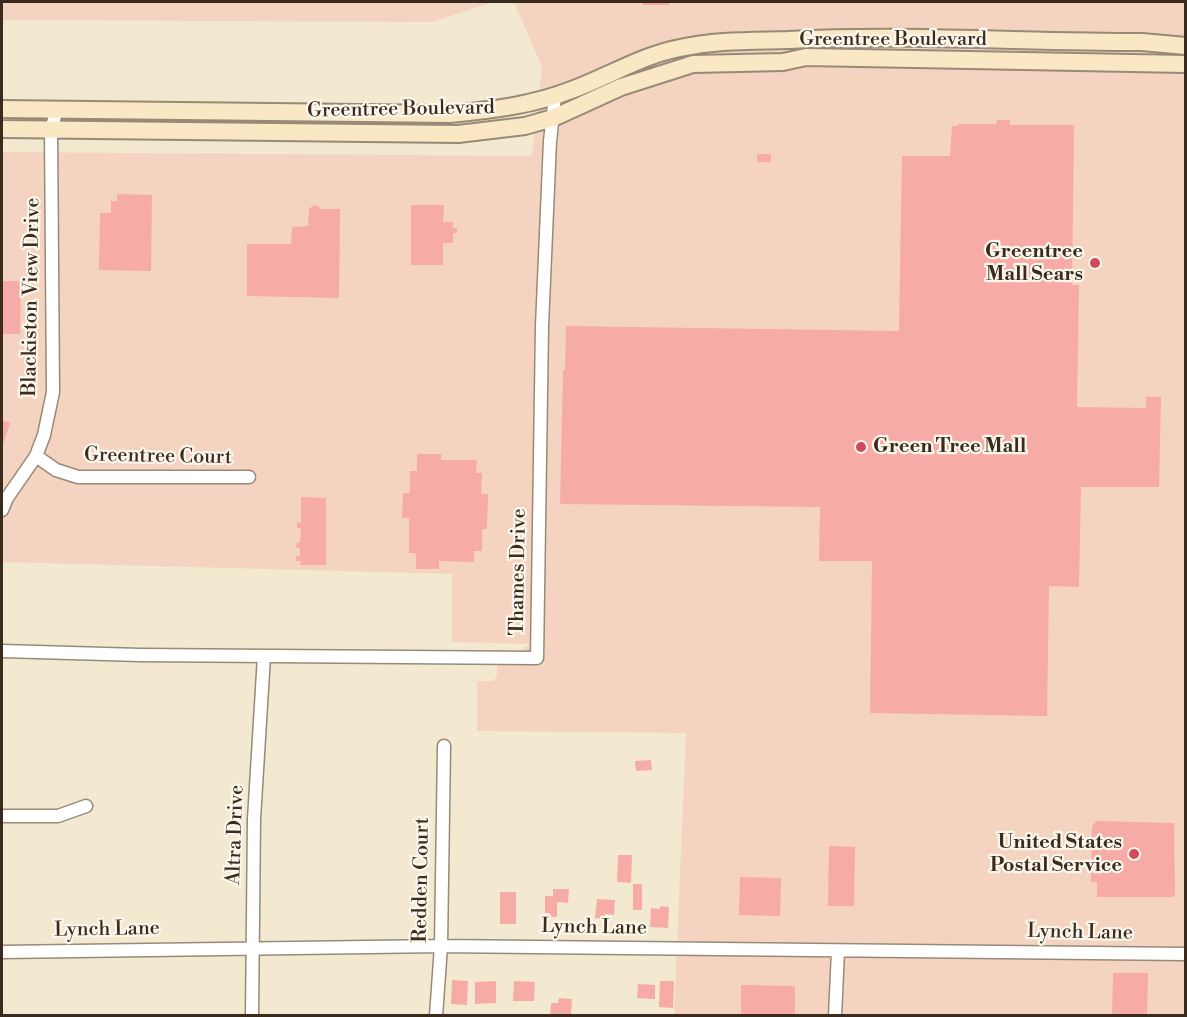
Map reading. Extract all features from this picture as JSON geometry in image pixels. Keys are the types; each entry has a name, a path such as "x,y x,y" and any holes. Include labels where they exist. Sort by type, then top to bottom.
{"main road":[{"name":"Greentree Boulevard","path":"2,109 450,114 508,108 555,96 656,55 680,48 714,43 824,38 1142,42 1185,46"},
{"name":"Greentree Boulevard","path":"2,129 458,134 525,126 553,118 621,87 693,64 783,62 806,57 1134,61 1185,64"}],"street":[{"name":"Thames Drive","path":"2,651 537,658 542,326 550,141 555,96"},
{"name":"Blackiston View Drive","path":"2,510 7,498 36,456 44,435 53,392 51,130 57,109"},
{"name":"Greentree Court","path":"36,456 56,470 78,477 249,477"},
{"name":"Altra Drive","path":"252,1016 254,819 264,656"},
{"name":"Redden Court","path":"436,1016 441,946 444,746"},
{"path":"2,816 58,816 86,806"},
{"name":"Lynch Lane","path":"2,952 441,946 1185,954"},
{"path":"835,1016 838,951"}],"shaded area":[{"path":"2,2 494,2 432,22 2,20"},
{"path":"514,2 1185,2 1185,1015 674,1015 686,733 477,731 477,681 493,681 497,676 497,666 530,644 452,642 452,574 2,562 2,152 532,156 542,67"}],"building":[{"path":"642,2 669,2 669,5 643,5"},
{"name":"Green Tree Mall","path":"997,120 1010,120 1010,125 1074,125 1072,285 1079,285 1077,407 1146,408 1146,397 1161,397 1159,487 1081,487 1079,587 1049,586 1047,716 870,713 872,561 819,561 820,507 560,504 566,326 899,331 902,156 950,156 952,126 996,124"},
{"path":"757,154 771,154 771,162 757,162"},
{"path":"117,194 152,195 151,271 99,270 100,213 111,213 111,201 117,201"},
{"path":"314,205 320,209 340,209 339,298 247,296 247,244 291,244 292,227 308,226 309,209"},
{"path":"411,205 444,205 443,222 453,222 453,228 457,228 457,233 453,233 453,243 443,243 443,265 411,265"},
{"path":"2,281 21,281 20,334 2,334"},
{"path":"2,420 10,423 2,448"},
{"path":"417,454 441,454 441,460 477,460 476,473 482,473 481,494 488,494 487,529 482,529 482,551 474,551 474,562 439,561 439,569 416,569 416,553 409,553 409,518 402,518 403,493 410,493 410,471 417,471"},
{"path":"301,497 326,498 326,565 300,565 301,561 296,561 296,556 300,556 300,548 296,548 297,543 300,543 301,528 297,528 297,522 301,523"},
{"path":"651,760 652,770 636,771 635,761"},
{"name":"United States Postal Service","path":"1097,821 1174,823 1175,894 1173,897 1097,897 1097,882 1091,882 1092,826"},
{"path":"829,846 855,847 854,906 828,906"},
{"path":"618,855 632,855 631,883 617,882"},
{"path":"740,877 781,878 780,916 739,915"},
{"path":"633,884 642,884 642,910 633,910"},
{"path":"553,889 569,889 568,903 557,902 557,917 550,917 550,913 545,913 545,896 553,896"},
{"path":"500,892 516,892 516,924 500,924"},
{"path":"597,899 615,900 614,915 605,914 605,919 595,918"},
{"path":"660,906 669,907 668,928 650,927 651,908 660,909"},
{"path":"1113,973 1148,973 1147,1016 1112,1016"},
{"path":"452,980 468,981 467,1005 451,1004"},
{"path":"496,981 496,1003 475,1004 475,982"},
{"path":"514,981 535,982 534,1001 513,1001"},
{"path":"660,981 674,981 673,1008 659,1007"},
{"path":"638,984 655,985 655,999 637,998"},
{"path":"741,985 795,986 795,1016 741,1016"},
{"path":"559,998 572,999 571,1016 550,1016 551,1003 558,1003"}],"place":[{"name":"Greentree Mall Sears","path":"1095,263"},
{"name":"Green Tree Mall","path":"861,447"},
{"name":"United States Postal Service","path":"1134,854"}]}
